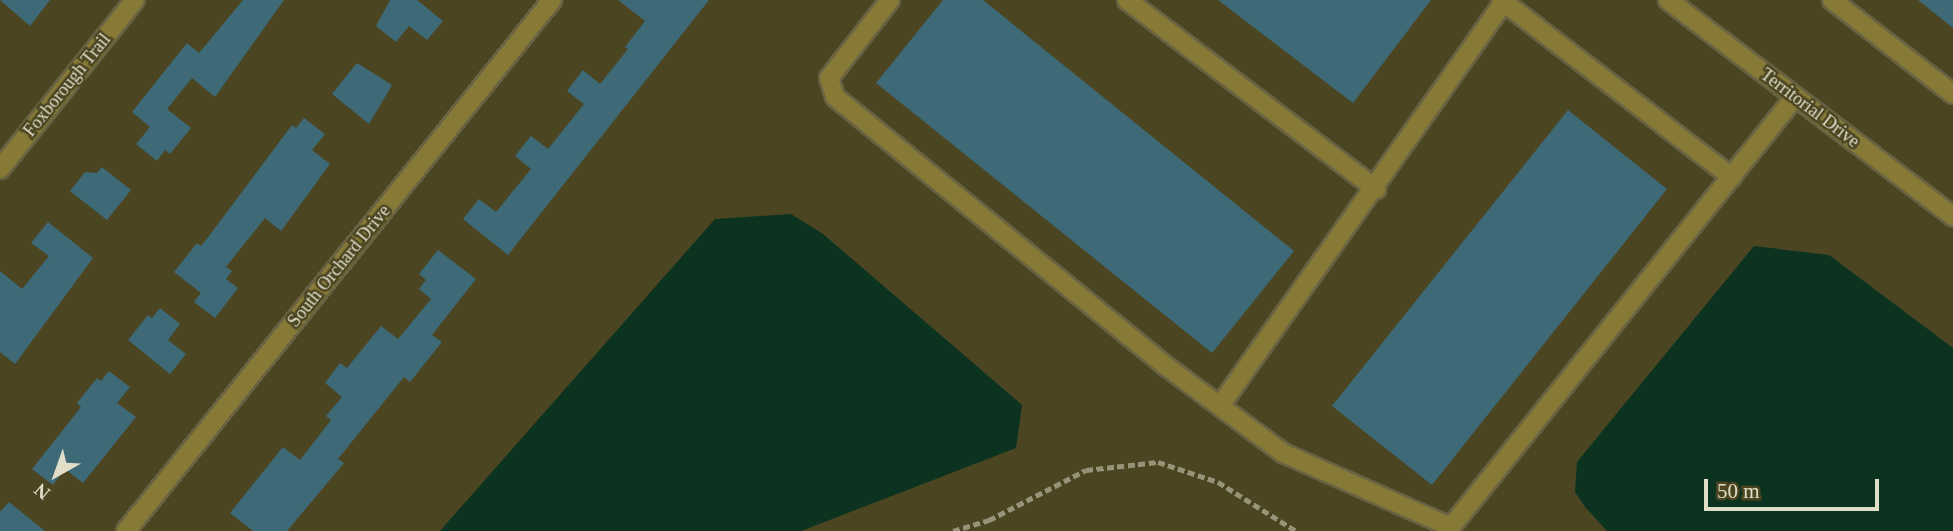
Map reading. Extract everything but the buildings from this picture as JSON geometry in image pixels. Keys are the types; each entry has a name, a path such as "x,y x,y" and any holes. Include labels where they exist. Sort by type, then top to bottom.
{"street":[{"name":"Foxborough Trail","path":"0,169 135,0"},
{"name":"South Orchard Drive","path":"126,531 552,0"},
{"path":"890,0 829,78 835,97 1220,406 1283,453 1451,527 1795,97"},
{"path":"1127,0 1377,189"},
{"name":"Territorial Drive","path":"1668,0 1953,216"},
{"path":"1832,0 1953,94"},
{"path":"1220,406 1377,189 1503,1 1732,177"}],"path":[{"path":"953,531 989,520 1086,470 1158,462 1218,482 1296,531"}],"shaded area":[{"path":"791,214 823,234 1022,405 1016,448 801,531 440,531 715,219"},
{"path":"1754,246 1829,255 1953,348 1953,531 1607,531 1585,507 1575,492 1577,462"}]}
